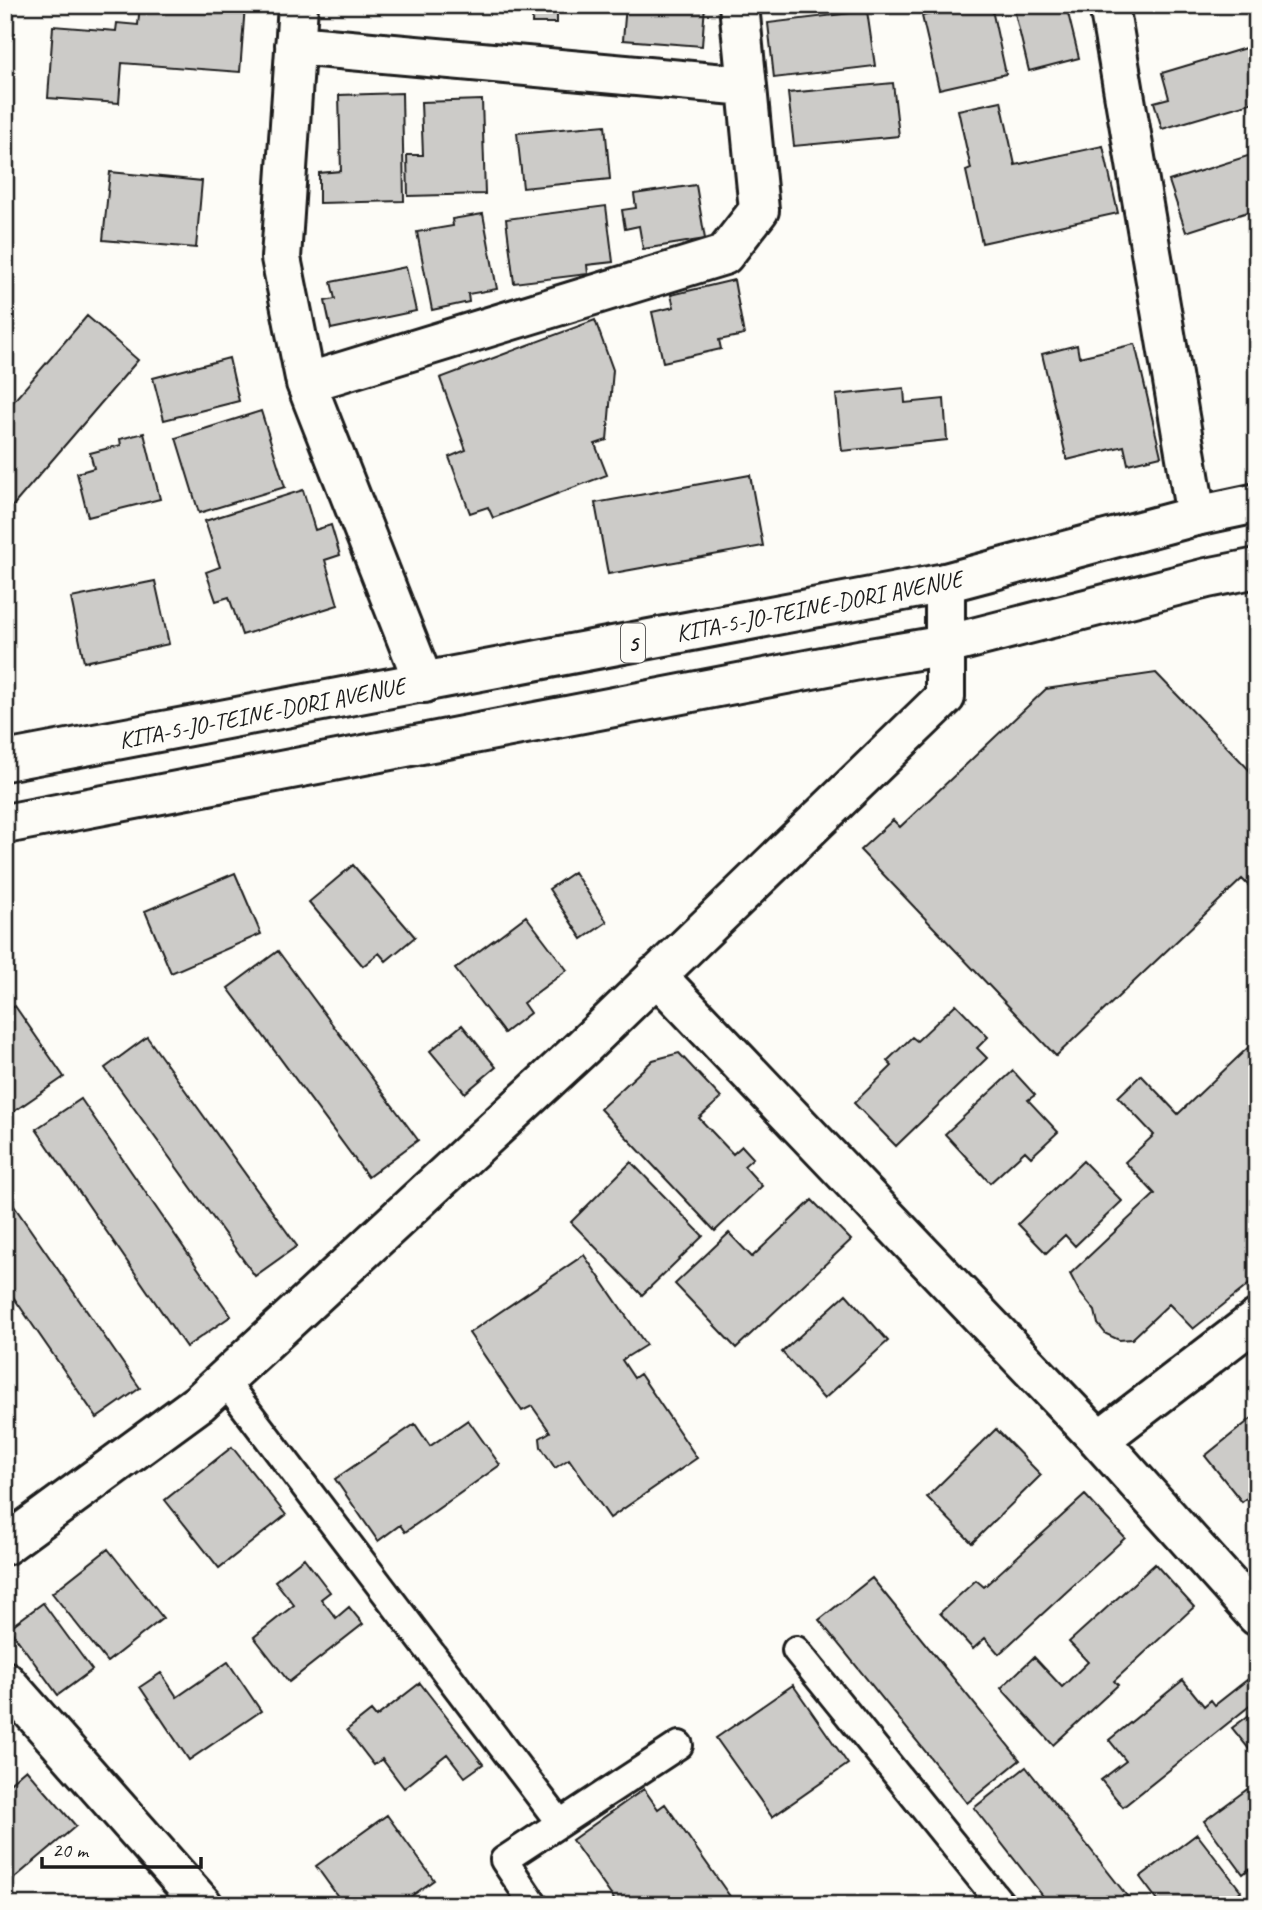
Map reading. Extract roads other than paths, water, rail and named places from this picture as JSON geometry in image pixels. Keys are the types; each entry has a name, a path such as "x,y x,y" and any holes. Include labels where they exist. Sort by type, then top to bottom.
{"main road":[{"path":"298,5 281,258 306,383 424,682"},
{"path":"306,383 723,255 759,210 739,5"},
{"path":"1109,5 1196,516"},
{"path":"295,45 747,86"},
{"name":"KITA-5-JO-TEINE-DORI AVENUE","path":"5,761 945,583 1196,516 1257,503"},
{"path":"5,824 946,645 1207,578 1257,568"},
{"path":"5,1545 198,1403 224,1380 583,1047 945,697 945,583"},
{"path":"656,975 1098,1440 1257,1616"},
{"path":"1098,1440 1257,1319"},
{"path":"5,1681 203,1905"}],"lane":[{"path":"224,1380 560,1823"},
{"path":"796,1650 1002,1905"},
{"path":"534,1905 503,1860 679,1745"}]}
